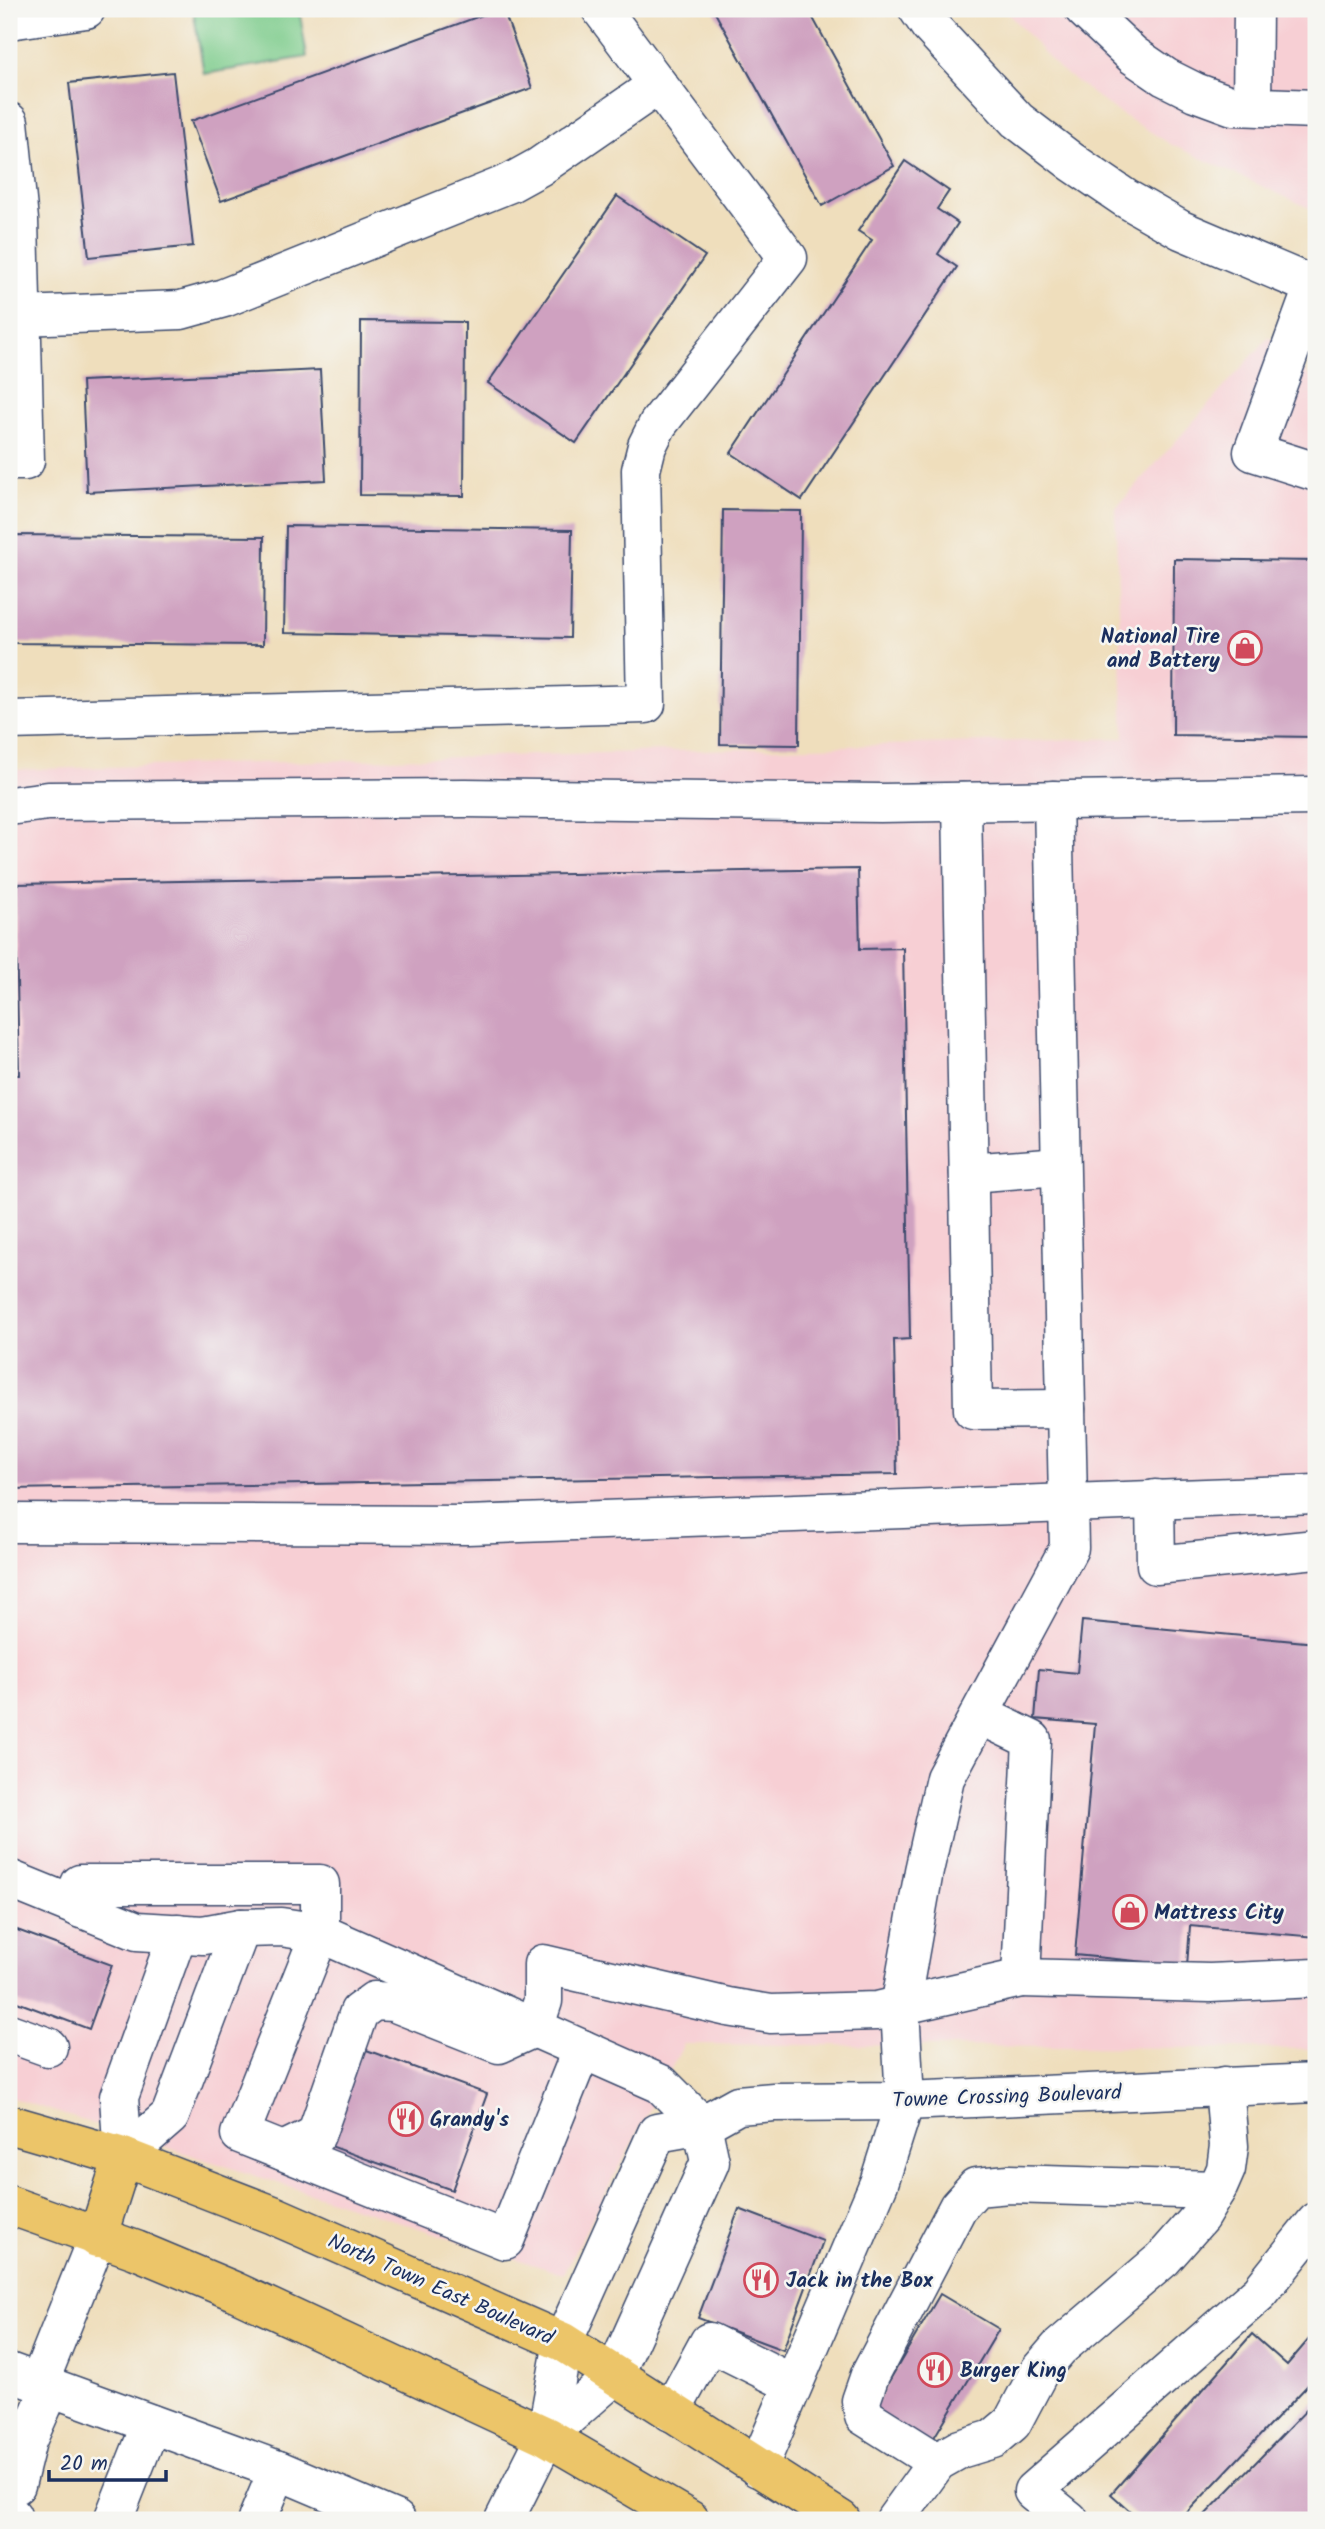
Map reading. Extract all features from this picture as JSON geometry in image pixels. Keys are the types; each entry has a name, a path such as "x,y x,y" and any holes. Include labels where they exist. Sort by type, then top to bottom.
{"main road":[{"name":"North Town East Boulevard","path":"9,2124 123,2157 272,2215 563,2342 841,2520"},
{"path":"97,2238 123,2157"},
{"path":"9,2206 136,2250 234,2291 546,2436 690,2520"}],"street":[{"path":"9,20 86,9"},
{"path":"9,720 646,704 641,470 647,446 657,424 788,258 601,9"},
{"path":"918,9 929,25 1017,120 1072,162 1125,198 1181,230 1315,286 1253,452 1316,472"},
{"path":"1084,9 1133,55 1165,77 1195,92 1234,106 1316,109"},
{"path":"1252,106 1253,9"},
{"path":"21,316 181,310 224,298 510,183 539,167 658,85"},
{"path":"9,461 25,461 19,220 10,143"},
{"path":"9,806 48,801 466,798 962,802 1316,796"},
{"path":"758,2468 879,2183 905,2101 900,2007 924,1871 945,1778 1069,1548 1053,800"},
{"path":"962,802 973,1410 1066,1409"},
{"path":"969,1173 1060,1166"},
{"path":"9,1523 419,1526 1316,1494"},
{"path":"1155,1499 1156,1564 1316,1549"},
{"path":"980,1715 1032,1740 1021,1978"},
{"path":"9,1879 137,1931 203,1935 241,1928 281,1927 320,1933 661,2084 702,2125 710,2162 614,2376 546,2436 504,2520"},
{"path":"81,1909 80,1884 320,1884 320,1933 240,2134 505,2240 582,2049"},
{"path":"123,2157 170,2116 241,1928"},
{"path":"123,2157 119,2097 178,1933"},
{"path":"283,2151 316,2135 359,2012 374,2001 393,2002 499,2044 534,2028 543,2001 543,1965 728,2007 771,2014 877,2011 1021,1978 1210,1983 1316,1978"},
{"path":"9,2033 48,2047"},
{"name":"Towne Crossing Boulevard","path":"546,2436 563,2342 657,2133 702,2125 738,2105 774,2102 905,2101 1316,2083"},
{"path":"895,2520 937,2462 960,2449 993,2440 1013,2423 1040,2370 1059,2348 1164,2259 1200,2217 1226,2169 1230,2146 1224,2086"},
{"path":"937,2462 864,2416 861,2401 870,2375 958,2207 976,2187 1009,2184 1216,2190"},
{"path":"1069,2520 1033,2491 1260,2292 1316,2222"},
{"path":"13,2507 27,2441 33,2381 97,2238"},
{"path":"671,2412 709,2342 793,2384"},
{"path":"33,2381 278,2470 396,2520"},
{"path":"113,2520 151,2424"},
{"path":"257,2520 278,2470"}],"shaded area":[{"path":"1004,9 1316,9 1316,211 1172,145 1116,111 1059,69"},
{"path":"1269,337 1316,382 1316,2049 684,2044 563,2274 9,2097 9,770 1124,738 1115,509"}],"green space":[{"path":"193,9 299,9 307,57 204,74"}],"building":[{"path":"503,9 532,88 221,201 191,121"},
{"path":"713,9 808,9 894,166 822,206"},
{"path":"173,72 193,246 89,257 69,83"},
{"path":"905,161 949,191 937,209 958,223 938,254 957,267 802,500 731,453 872,240 858,231"},
{"path":"617,196 705,256 576,443 488,383"},
{"path":"361,321 465,322 464,496 360,495"},
{"path":"320,370 326,480 87,492 82,381"},
{"path":"723,510 801,511 799,745 720,744"},
{"path":"286,526 572,530 570,638 284,633"},
{"path":"9,535 264,537 263,645 9,643"},
{"name":"National Tire and Battery","path":"1174,559 1316,561 1316,737 1173,735"},
{"path":"858,869 860,949 903,948 910,1339 894,1340 897,1474 9,1489 9,1075 19,1075 15,884"},
{"path":"1082,1621 1316,1643 1316,1937 1190,1926 1187,1966 1075,1955 1095,1724 1035,1719 1039,1669 1077,1673"},
{"path":"9,1927 112,1965 89,2029 9,1999"},
{"name":"Grandy's","path":"361,2048 487,2094 452,2190 325,2144"},
{"name":"Jack in the Box","path":"739,2209 823,2241 783,2350 698,2318"},
{"name":"Burger King","path":"940,2294 999,2329 929,2446 871,2412"},
{"path":"1316,2331 1316,2390 1309,2384 1180,2520 1140,2520 1111,2494 1252,2334 1287,2365"},
{"path":"1314,2402 1316,2520 1200,2520"}],"place":[{"name":"National Tire and Battery","path":"1245,648"},
{"name":"Mattress City","path":"1130,1912"},
{"name":"Grandy's","path":"406,2119"},
{"name":"Jack in the Box","path":"761,2280"},
{"name":"Burger King","path":"935,2370"}]}
